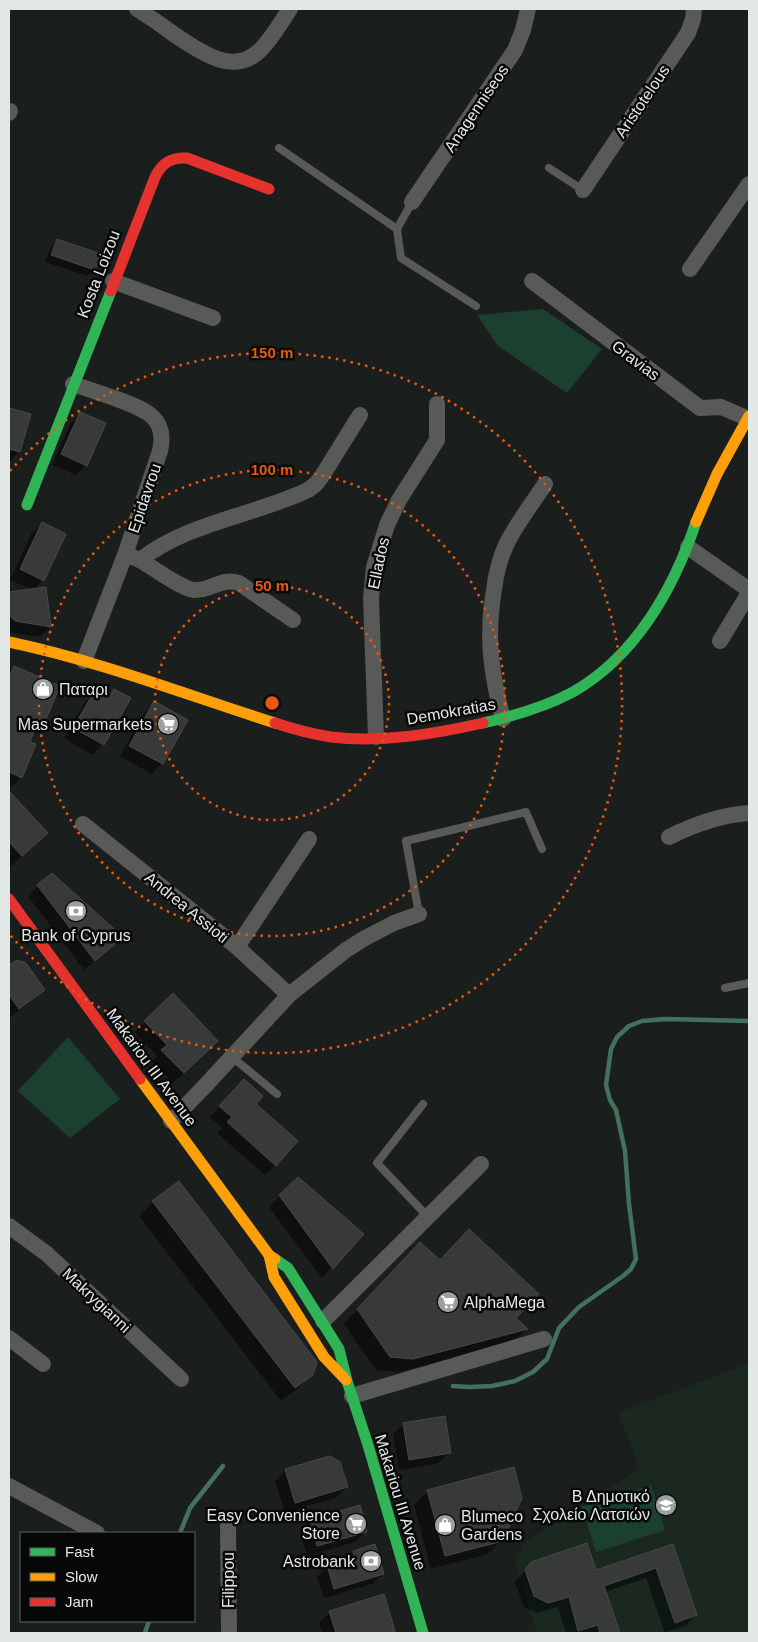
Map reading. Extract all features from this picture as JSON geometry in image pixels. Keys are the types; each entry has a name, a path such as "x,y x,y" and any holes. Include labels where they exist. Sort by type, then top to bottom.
{"street":[{"path":"137,9 201,52 215,59 228,62 247,59 258,52 290,9"},
{"name":"Anagenniseos","path":"412,202 515,50 528,9"},
{"name":"Aristotelous","path":"583,190 688,33 694,9"},
{"name":"Kosta Loizou","path":"27,505 113,281 161,165 168,159 177,157 192,159 269,189"},
{"path":"690,269 749,184"},
{"path":"113,281 213,318"},
{"name":"Gravias","path":"532,281 700,408 721,407 748,417"},
{"name":"Epidavrou","path":"73,384 139,407 152,416 160,429 163,440 132,558 84,661"},
{"name":"Ellados","path":"376,737 371,599 374,567 387,525 399,500 437,440 437,404"},
{"path":"132,558 183,534 308,490 322,476 360,415"},
{"name":"Demokratias","path":"9,642 84,661 192,697 311,733 349,738 376,737 431,732 503,719 539,708 576,692 612,663 632,642 652,615 675,576 709,494 748,417"},
{"path":"503,719 495,687 489,642 491,603 497,568 512,534 546,484"},
{"path":"688,547 749,592 720,641"},
{"path":"132,558 188,589 203,590 226,581 239,583 293,620"},
{"path":"669,837 710,819 749,813"},
{"name":"Andrea Assioti","path":"83,824 237,947 289,995"},
{"path":"237,947 309,839"},
{"name":"Makariou III Avenue","path":"9,899 14,917 171,1121 269,1255 288,1268 339,1349 349,1388 424,1633"},
{"path":"171,1121 289,995 365,938 394,923 419,914"},
{"path":"323,1321 481,1164"},
{"name":"Makrygianni","path":"9,1226 47,1254 181,1379"},
{"name":"Makariou III Avenue","path":"269,1255 274,1277 324,1357 349,1388"},
{"path":"9,1338 43,1364"},
{"path":"349,1388 544,1339"},
{"path":"9,1486 95,1532"},
{"name":"Filippou","path":"228,1526 229,1633"}],"lane":[{"path":"279,148 396,229"},
{"path":"549,168 583,190"},
{"path":"412,202 396,229 401,258 476,306"},
{"path":"419,914 406,841 526,812 542,850"},
{"path":"725,988 749,983"},
{"path":"232,1057 277,1094"},
{"path":"422,1104 377,1163 428,1217"}],"shaded area":[{"name":"Β Δημοτικό Σχολείο Λατσιών","path":"749,1363 749,1633 537,1633 515,1565 525,1542 640,1468 618,1413"}],"green space":[{"path":"543,309 602,349 567,393 498,346 477,315"},
{"path":"68,1037 120,1099 70,1138 18,1091"},
{"path":"651,1485 665,1530 596,1552 582,1507"}],"building":[{"path":"57,239 101,254 95,270 51,255"},
{"path":"9,408 31,414 20,452 9,449"},
{"path":"80,412 106,423 87,466 61,454"},
{"path":"42,522 66,534 44,581 20,569"},
{"path":"46,587 51,627 15,621 9,615 9,592"},
{"path":"14,666 60,686 44,724 38,721 30,742 36,744 22,778 9,772 9,677"},
{"path":"114,689 131,698 104,745 73,728 95,690 109,698"},
{"path":"154,701 188,720 163,764 129,746"},
{"path":"9,791 48,833 22,856 9,842"},
{"name":"Bank of Cyprus","path":"52,873 123,937 95,961 37,885"},
{"path":"17,960 26,963 45,990 19,1009 9,995 9,965"},
{"path":"173,993 218,1041 184,1073 161,1050 167,1045 144,1021"},
{"path":"244,1079 263,1096 256,1104 298,1141 276,1166 227,1122 232,1117 219,1106"},
{"path":"298,1177 364,1234 333,1269 279,1195"},
{"path":"179,1181 317,1362 313,1375 295,1388 152,1201"},
{"name":"AlphaMega","path":"469,1229 539,1294 516,1318 528,1329 413,1359 390,1357 357,1309 420,1242 440,1260"},
{"path":"445,1416 451,1453 409,1460 403,1423"},
{"path":"330,1456 340,1462 348,1487 295,1503 285,1469"},
{"path":"514,1467 522,1498 503,1541 445,1556 427,1490"},
{"path":"360,1505 367,1532 317,1546 310,1520"},
{"path":"587,1543 596,1570 673,1544 697,1615 675,1623 656,1568 604,1586 620,1633 600,1633 598,1625 578,1631 569,1597 548,1603 534,1596 525,1570 531,1562"},
{"path":"375,1544 384,1574 334,1589 327,1565 355,1557 353,1551"},
{"path":"384,1594 395,1631 387,1633 336,1633 329,1611"}],"waterway":[{"path":"453,1386 492,1386 515,1381 533,1372 547,1359 559,1328 579,1307 631,1269 636,1259 625,1151 616,1110 610,1100 606,1085 611,1049 617,1037 629,1026 642,1021 665,1019 749,1021"},
{"path":"180,1532 190,1508 223,1466"},
{"path":"145,1633 149,1622"}],"traffic: fast":[{"path":"27,505 111,291"},
{"path":"483,723 529,710 573,692 616,660 634,640 664,595 687,547 696,522"},
{"path":"275,1259 288,1268 339,1349 423,1633"}],"traffic: slow":[{"path":"696,522 717,474 749,416"},
{"path":"9,642 77,659 143,679 275,723"},
{"path":"140,1079 269,1255 275,1259"},
{"path":"269,1255 274,1277 324,1357 346,1380"}],"traffic: jam":[{"path":"111,291 155,177 168,162 187,158 269,189"},
{"path":"275,723 331,737 350,739 389,738 427,734 483,723"},
{"path":"9,899 140,1079"}],"place":[{"name":"Παταρι","path":"43,689"},
{"name":"Mas Supermarkets","path":"168,724"},
{"name":"Bank of Cyprus","path":"76,911"},
{"name":"AlphaMega","path":"448,1302"},
{"name":"Β Δημοτικό Σχολείο Λατσιών","path":"666,1505"},
{"name":"Easy Convenience Store","path":"356,1524"},
{"name":"Blumeco Gardens","path":"445,1525"},
{"name":"Astrobank","path":"371,1561"}]}
